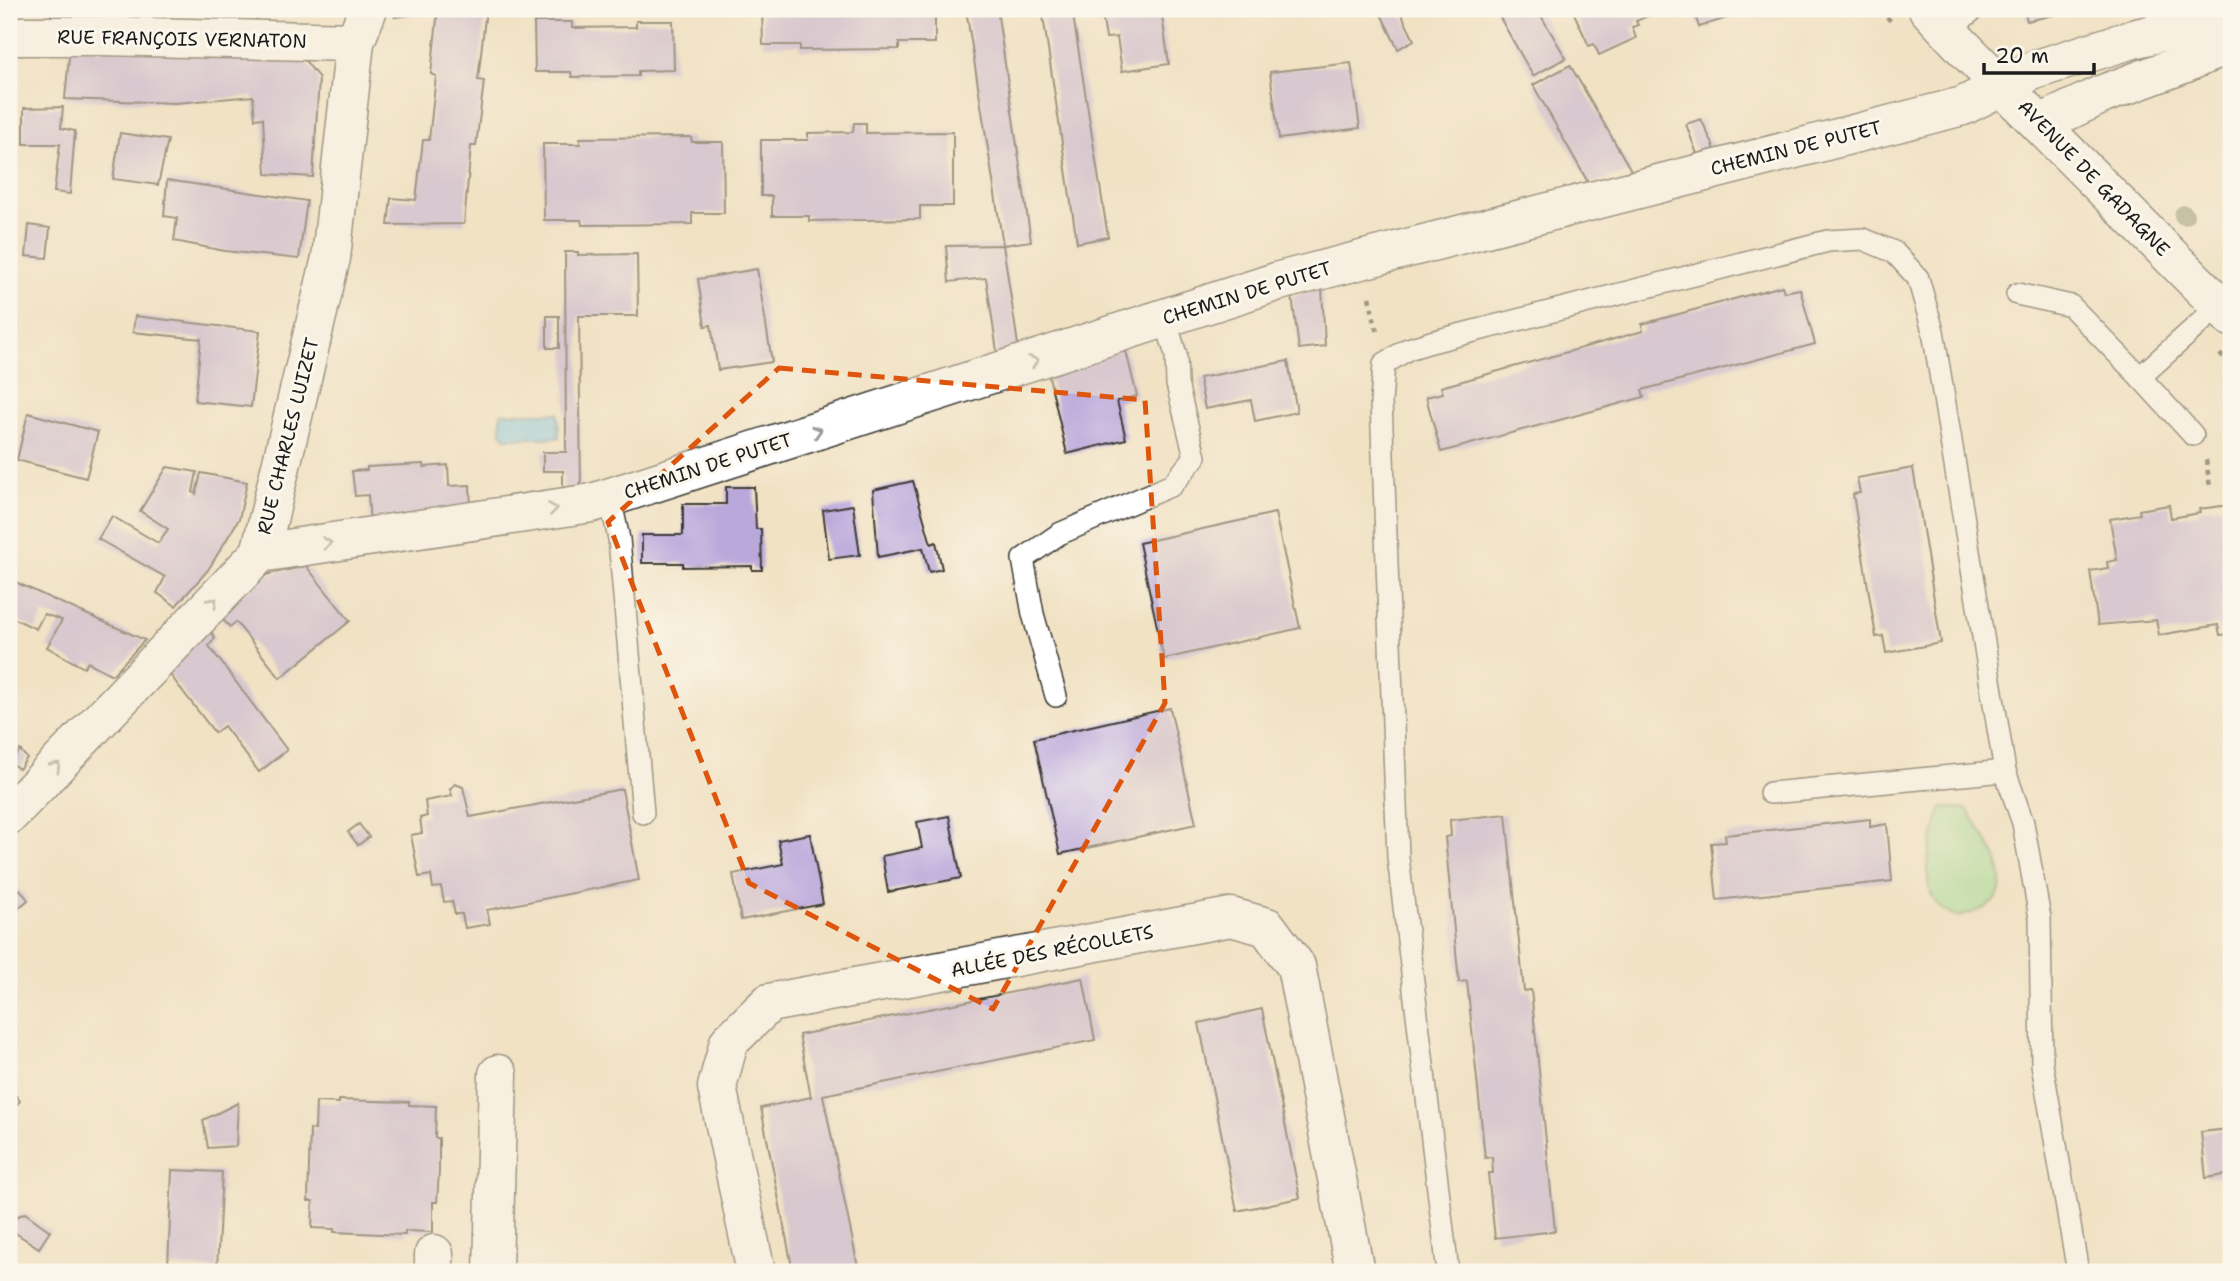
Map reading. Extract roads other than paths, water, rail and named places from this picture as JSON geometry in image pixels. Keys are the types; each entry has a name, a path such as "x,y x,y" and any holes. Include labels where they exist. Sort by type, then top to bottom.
{"street":[{"name":"CHEMIN DE PUTET","path":"260,553 592,503 1279,281 1963,106 2034,70 2231,15"},
{"name":"AVENUE DE GADAGNE","path":"1950,16 2002,85 2226,311"},
{"name":"RUE FRANÇOIS VERNATON","path":"9,36 99,22 361,25"},
{"name":"RUE CHARLES LUIZET","path":"9,816 260,553 331,258 361,25"},
{"path":"2040,124 2103,94 2231,43"},
{"name":"ALLÉE DES RÉCOLLETS","path":"756,1272 717,1087 729,1042 769,1003 1231,917 1267,927 1296,966 1354,1272"},
{"path":"493,1272 498,1074"}],"lane":[{"path":"1448,1272 1398,857 1381,402 1384,364 1408,349 1431,342 1828,240 1863,239 1894,252 1918,278 1933,331 2005,771 2024,823 2040,918 2042,1064 2078,1272"},
{"path":"2017,295 2071,306 2193,435"},
{"path":"2140,377 2226,311"},
{"path":"1056,696 1033,614 1023,559 1059,534 1172,485 1195,457 1177,384 1176,355 1165,318"},
{"path":"610,498 619,539 643,813"},
{"path":"1770,793 2005,771"}],"water":[{"path":"501,413 558,413 559,438 505,438 501,431"}]}
